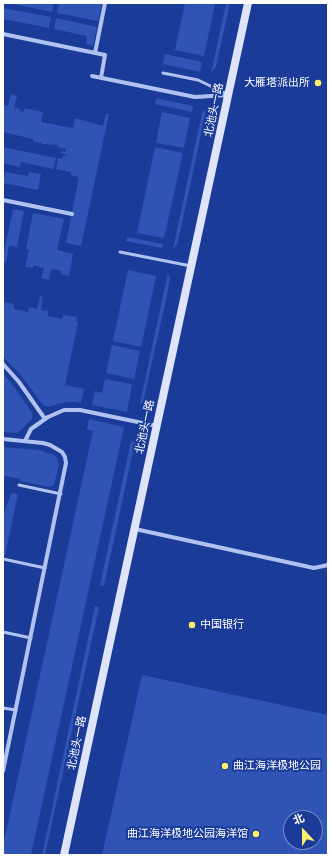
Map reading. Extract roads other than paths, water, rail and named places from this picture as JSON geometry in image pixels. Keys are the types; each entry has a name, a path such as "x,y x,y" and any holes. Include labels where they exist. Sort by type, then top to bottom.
{"street":[{"path":"95,53 105,3"},
{"name":"北池头一路","path":"64,855 248,3"},
{"path":"3,34 105,55 100,78"},
{"path":"92,76 195,97 228,95"},
{"path":"3,200 72,214"},
{"path":"3,364 19,382 45,419"},
{"path":"25,441 31,429 45,419 64,410 72,409 157,426"},
{"path":"3,439 50,445 62,452 66,463 46,568 3,771"},
{"path":"135,529 314,568 328,565"}],"lane":[{"path":"163,73 198,80 228,95"},
{"path":"120,252 191,266"},
{"path":"19,485 61,494"},
{"path":"3,559 46,568"},
{"path":"3,632 31,638"},
{"path":"3,708 16,710"}],"place":[{"name":"大雁塔派出所","path":"318,83"},
{"name":"中国银行","path":"192,625"},
{"name":"曲江海洋极地公园","path":"225,766"},
{"name":"曲江海洋极地公园海洋馆","path":"256,834"}]}
